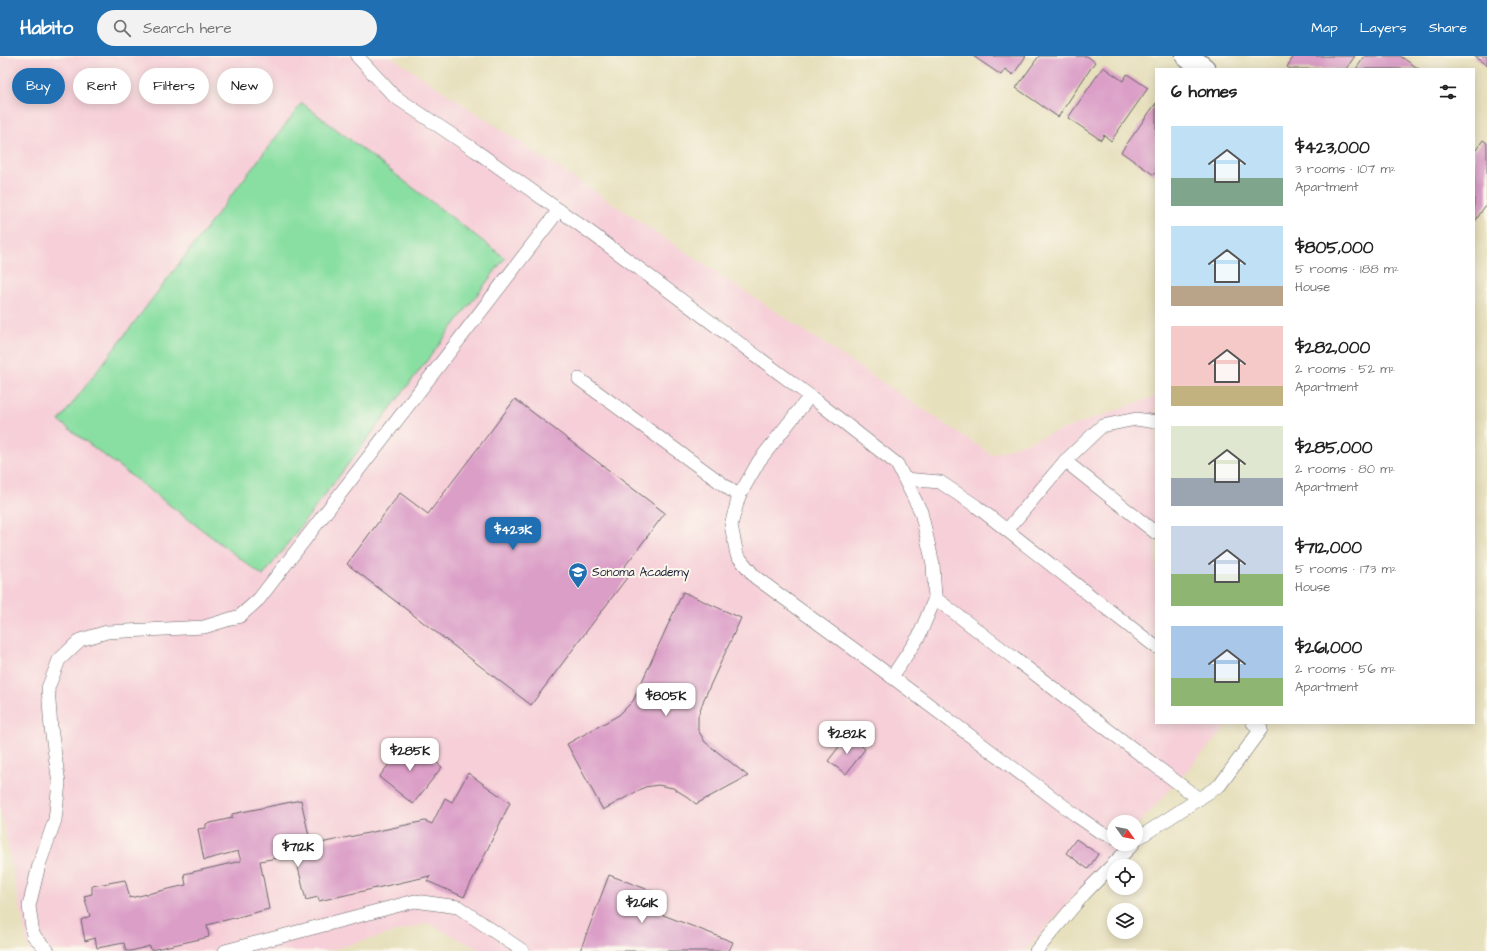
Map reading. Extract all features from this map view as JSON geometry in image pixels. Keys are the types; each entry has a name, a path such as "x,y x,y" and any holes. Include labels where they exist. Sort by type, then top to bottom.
{"street":[{"path":"1187,56 1203,68"}],"lane":[{"path":"357,56 394,96 476,151 559,210 810,396 897,464 921,512 933,564 935,598 919,636 892,677"},
{"path":"48,951 33,934 29,906 39,865 55,820 59,783 51,728 48,688 59,660 80,640 106,632 204,627 240,616 259,599 559,210"},
{"path":"579,379 739,496"},
{"path":"810,396 759,461 739,496 731,525 737,555 755,577 892,677 1077,816 1100,832 1107,834"},
{"path":"1007,530 1065,461 1102,426 1136,419 1155,422"},
{"path":"1065,461 1155,532"},
{"path":"905,479 940,482 976,506 1155,646"},
{"path":"935,598 1199,798"},
{"path":"1143,835 1220,785 1260,725"},
{"path":"1036,951 1084,894 1125,851"},
{"path":"225,951 414,901 458,907 523,951"}],"shaded area":[{"name":"Sonoma Academy","path":"0,56 390,56 992,455 1155,396 1155,724 1229,724 1143,819 1143,815 1107,815 1107,851 1115,851 1025,951 482,951 428,923 327,951 29,951 0,807"}],"green space":[{"path":"302,103 505,258 263,576 59,421"}],"building":[{"path":"973,56 1026,56 1013,75 1005,69 1001,75"},
{"path":"1039,56 1087,56 1095,62 1058,117 1016,88"},
{"path":"1294,56 1355,56 1347,68 1287,67"},
{"path":"1365,56 1400,56 1418,68 1357,68"},
{"path":"1474,56 1487,56 1487,66"},
{"path":"1103,67 1123,81 1127,74 1148,88 1111,141 1104,135 1101,140 1068,118"},
{"path":"1155,104 1154,175 1121,152"},
{"path":"1483,140 1487,143 1487,203 1476,220 1475,150"},
{"path":"515,399 665,513 622,570 629,575 531,705 347,564 400,493 428,514"},
{"path":"683,592 741,618 704,699 698,716 698,730 705,742 748,776 696,804 673,788 658,785 645,787 603,810 567,744 619,715 633,701"},
{"path":"848,735 865,749 846,774 828,761"},
{"path":"408,740 442,767 413,804 379,777"},
{"path":"468,773 510,803 464,897 427,881 430,876 319,901 318,897 306,900 295,855 260,861 269,909 207,925 209,937 151,950 150,946 131,951 126,951 124,943 97,948 95,938 85,941 81,920 90,916 84,896 92,894 92,886 125,880 130,898 186,885 184,874 241,861 238,851 204,860 198,829 206,828 206,824 232,818 232,814 301,800 311,845 425,821 432,824 445,798 452,802"},
{"path":"1076,839 1098,854 1088,869 1066,853"},
{"path":"609,875 665,896 658,913 733,942 729,951 580,951"}],"place":[{"name":"Sonoma Academy","path":"578,589"}]}
